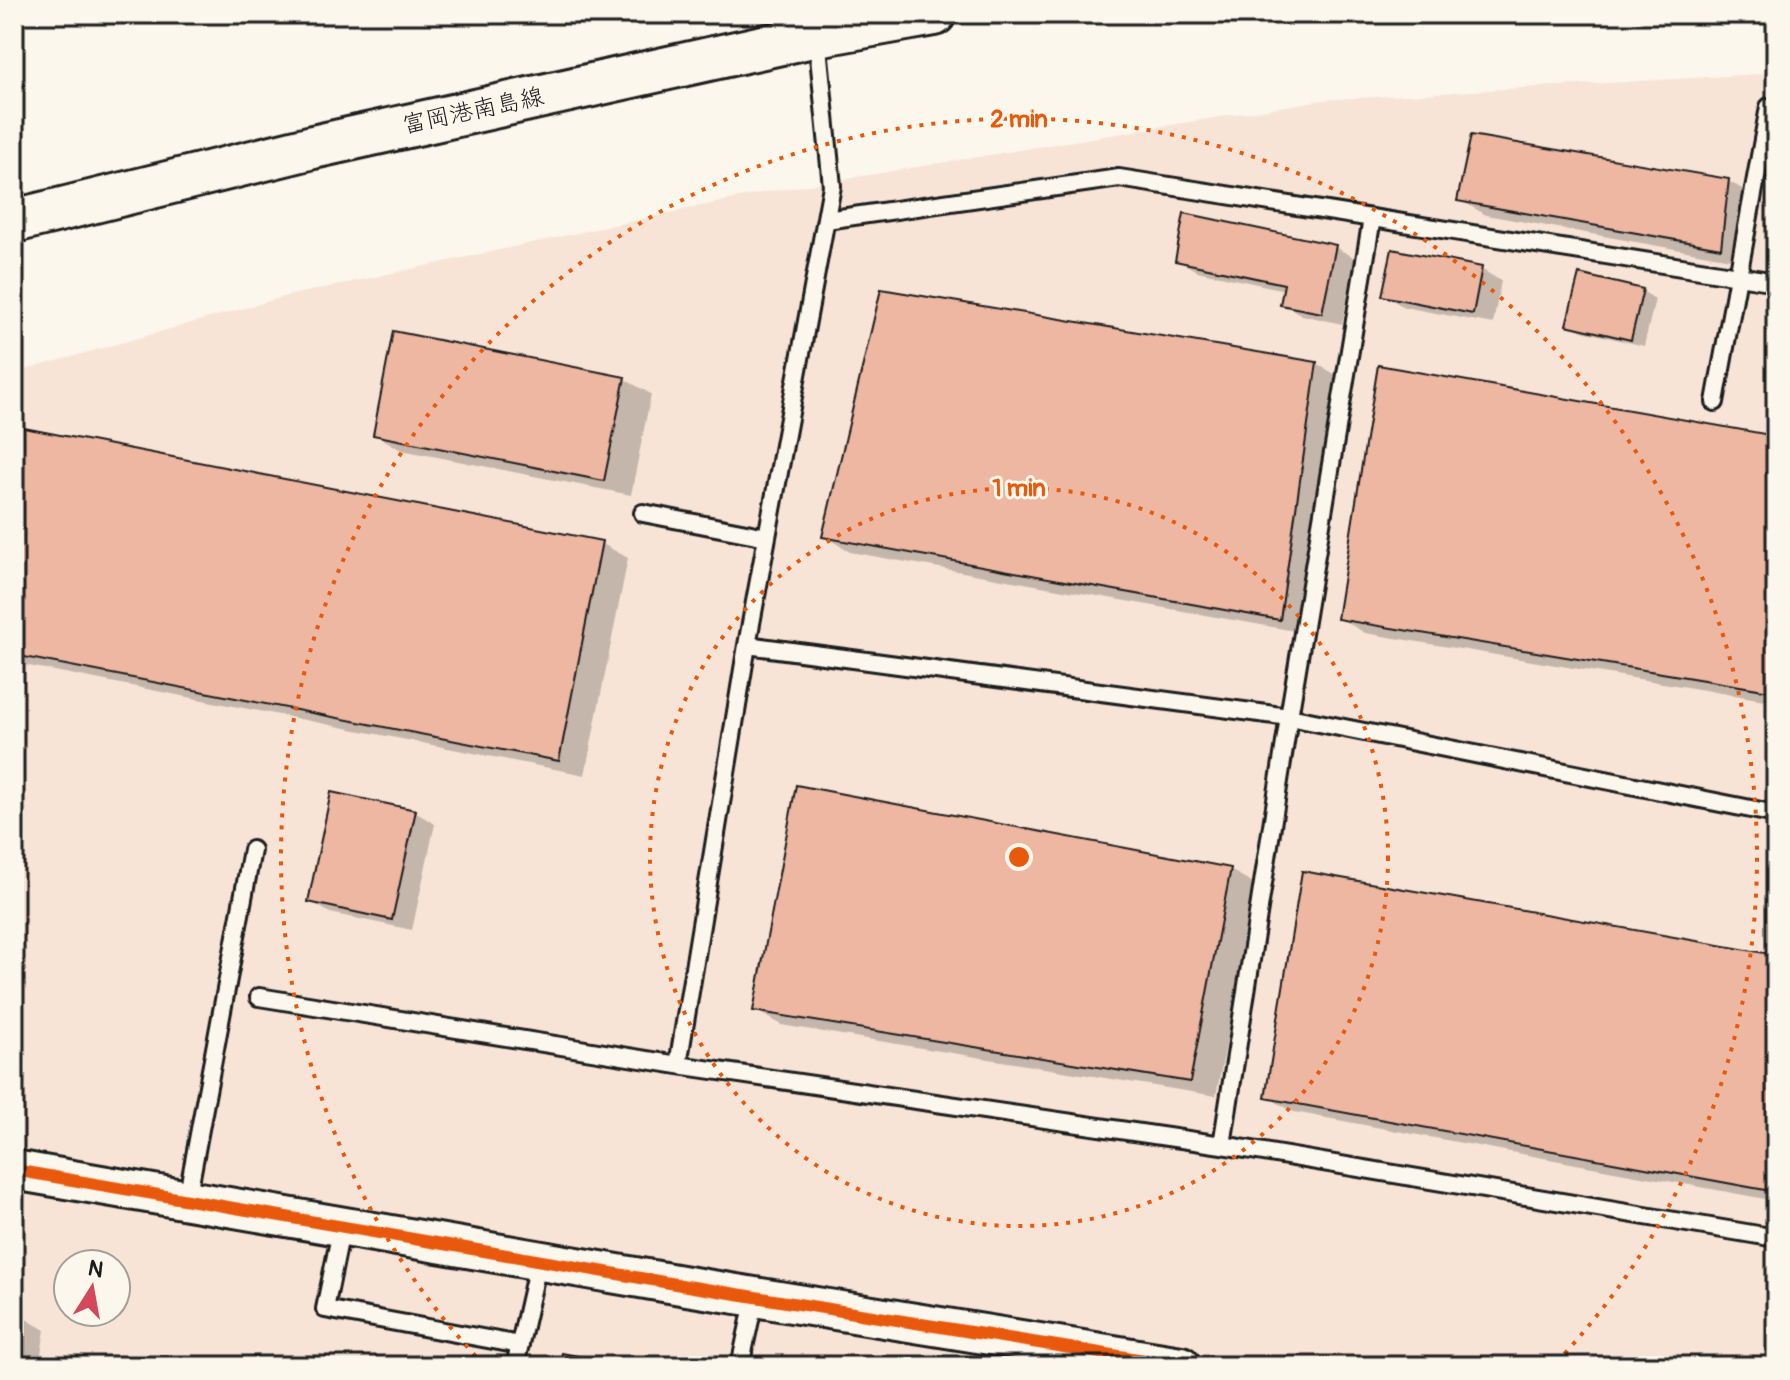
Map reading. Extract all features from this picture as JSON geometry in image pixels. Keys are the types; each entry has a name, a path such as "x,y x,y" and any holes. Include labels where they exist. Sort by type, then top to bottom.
{"main road":[{"name":"富岡港南島線","path":"14,221 313,147 817,35 934,14"}],"street":[{"path":"14,1170 755,1297 1181,1366"}],"lane":[{"path":"678,1065 747,645 832,186 817,35"},
{"path":"1715,402 1769,107 1776,108"},
{"path":"826,220 1119,178 1776,282"},
{"path":"1222,1145 1372,218"},
{"path":"643,513 767,537"},
{"path":"747,645 1289,717 1776,814"},
{"path":"187,1199 252,850"},
{"path":"259,997 678,1065 1222,1145 1776,1238"},
{"path":"342,1226 325,1309 520,1345"},
{"path":"515,1366 539,1260"},
{"path":"740,1366 755,1297"}],"shaded area":[{"path":"1776,73 1776,1366 14,1366 14,373 287,296 766,192 1322,100"}],"building":[{"path":"1471,135 1729,179 1721,248 1457,201"},
{"path":"1184,213 1336,245 1322,313 1280,305 1284,284 1175,261"},
{"path":"1392,249 1482,267 1473,314 1382,296"},
{"path":"1579,274 1643,289 1631,340 1566,325"},
{"path":"881,289 1317,362 1280,620 822,537"},
{"path":"393,331 625,377 604,481 373,435"},
{"path":"1378,365 1776,436 1776,692 1337,619"},
{"path":"14,426 602,541 559,761 14,655"},
{"path":"796,785 1231,868 1190,1082 753,1011"},
{"path":"331,792 416,810 392,920 308,902"},
{"path":"1302,871 1776,955 1776,1192 1265,1098"},
{"path":"14,1312 20,1313 14,1343"},
{"path":"562,1353 629,1366 559,1366"}],"cycle path":[{"path":"14,1170 687,1286 1181,1366"}]}
